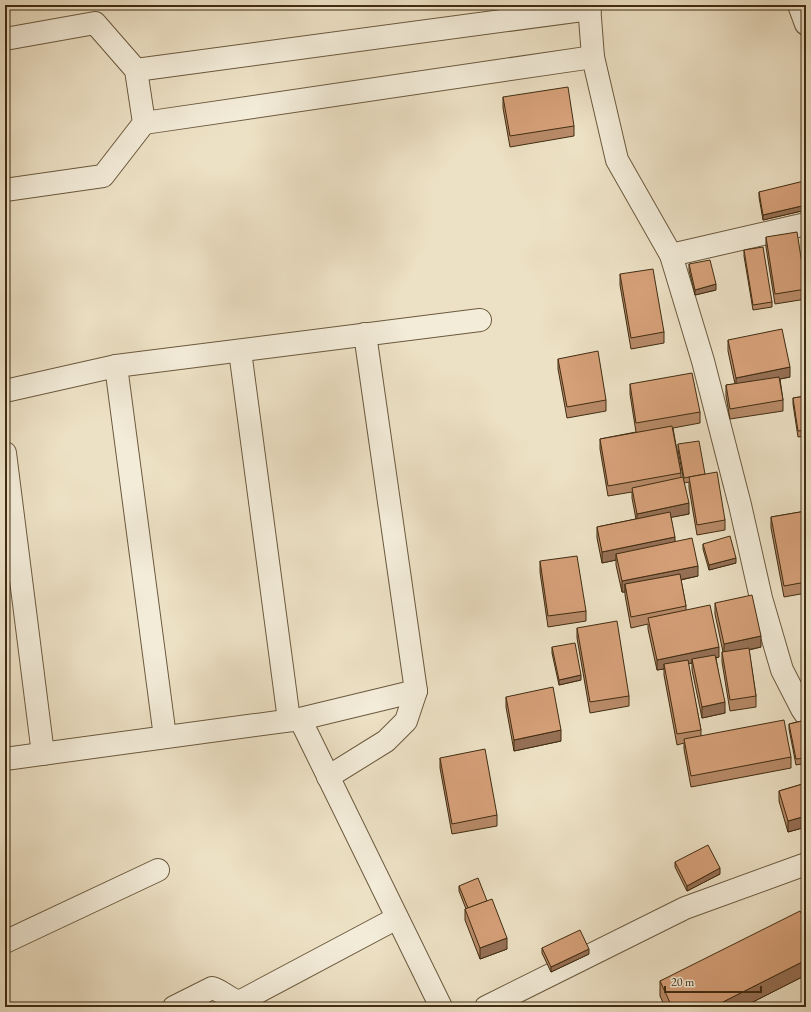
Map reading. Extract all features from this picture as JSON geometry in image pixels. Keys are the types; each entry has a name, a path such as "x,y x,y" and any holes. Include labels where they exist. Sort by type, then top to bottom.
{"street":[{"path":"799,5 806,24"},
{"path":"136,70 590,7 593,57 617,160 671,255 703,361 740,505 761,598 782,670 806,716"},
{"path":"5,39 95,23 136,70 144,122"},
{"path":"5,190 103,176 144,122 593,57"},
{"path":"671,255 806,224"},
{"path":"5,391 116,366 480,320"},
{"path":"328,777 386,741 406,721 416,690 365,334"},
{"path":"240,350 294,720 328,777 441,1007"},
{"path":"116,366 165,737"},
{"path":"5,453 43,754"},
{"path":"5,759 294,720 416,690"},
{"path":"486,1007 685,908 806,864"},
{"path":"5,942 158,870"},
{"path":"174,1007 212,988 218,989 236,1002 241,1001 397,918"}],"building":[{"path":"568,87 574,126 510,136 503,97"},
{"path":"804,181 806,205 763,215 759,192"},
{"path":"797,232 806,289 775,294 766,237"},
{"path":"763,247 772,302 753,305 744,250"},
{"path":"710,260 716,284 695,290 689,264"},
{"path":"653,269 664,332 631,338 620,274"},
{"path":"782,329 790,367 736,378 728,340"},
{"path":"598,351 606,400 567,407 558,359"},
{"path":"692,373 700,412 636,423 630,384"},
{"path":"779,377 783,400 730,409 726,385"},
{"path":"806,396 806,430 798,431 793,398"},
{"path":"672,426 681,473 608,486 600,439"},
{"path":"699,441 705,474 684,478 678,444"},
{"path":"717,472 725,520 697,525 689,477"},
{"path":"683,477 689,503 637,514 632,488"},
{"path":"806,511 806,582 784,586 771,517"},
{"path":"670,512 675,537 602,552 597,527"},
{"path":"730,536 736,558 709,565 703,544"},
{"path":"692,538 698,566 622,581 616,554"},
{"path":"577,556 586,611 548,616 540,561"},
{"path":"680,574 686,606 631,617 625,584"},
{"path":"752,595 761,636 724,644 715,603"},
{"path":"710,605 719,647 657,660 648,618"},
{"path":"617,621 629,696 590,702 577,628"},
{"path":"575,643 581,675 559,680 552,647"},
{"path":"749,648 756,696 730,700 722,652"},
{"path":"715,655 725,702 702,707 692,659"},
{"path":"688,660 701,730 677,734 664,664"},
{"path":"553,687 561,730 514,740 506,697"},
{"path":"784,720 791,757 691,776 684,739"},
{"path":"806,720 806,758 796,759 789,724"},
{"path":"485,749 497,815 452,824 440,758"},
{"path":"806,783 806,816 788,821 779,791"},
{"path":"708,845 720,868 687,886 675,862"},
{"path":"478,878 487,901 468,908 459,886"},
{"path":"492,899 507,938 480,948 465,909"},
{"path":"800,911 806,922 806,960 713,1007 672,1007 660,981"},
{"path":"580,930 589,949 551,967 542,948"}]}
